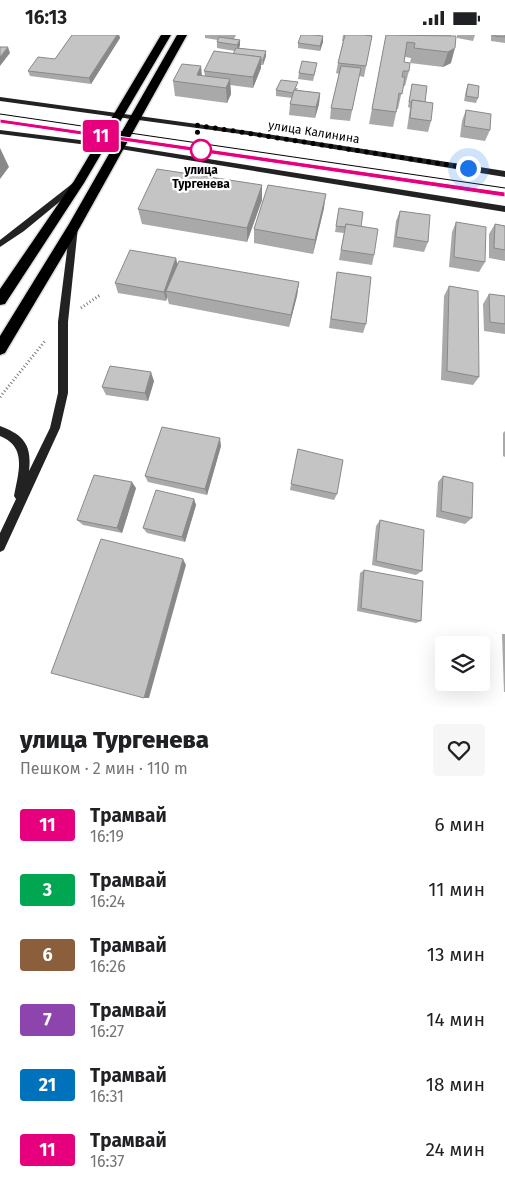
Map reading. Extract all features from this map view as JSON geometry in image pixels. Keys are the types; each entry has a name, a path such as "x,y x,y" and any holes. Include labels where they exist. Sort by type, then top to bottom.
{"highway":[{"path":"0,300 78,183 166,35"},
{"path":"0,349 74,227 182,35"}],"street":[{"name":"улица Калинина","path":"0,99 137,117 505,174"},
{"path":"0,132 101,144 505,209"},
{"path":"0,244 78,183"},
{"path":"0,546 55,428 63,393 63,322 74,227"},
{"path":"0,431 14,437 24,448 18,507"}],"building":[{"path":"72,35 117,35 89,78 28,71 38,57 55,59"},
{"path":"301,35 323,36 320,46 298,43"},
{"path":"345,35 372,36 366,66 338,63"},
{"path":"386,35 456,36 455,48 448,52 414,48 415,43 407,42 404,62 410,63 409,71 403,71 402,77 405,77 402,94 399,93 396,112 372,109"},
{"path":"505,35 505,37 493,36"},
{"path":"219,37 240,40 237,45 217,42"},
{"path":"0,47 8,47 0,57"},
{"path":"236,48 266,51 263,60 261,60 261,57 233,54"},
{"path":"214,51 261,57 253,77 204,71"},
{"path":"302,61 317,63 314,75 299,73"},
{"path":"182,64 201,66 197,75 230,79 226,88 173,81"},
{"path":"341,66 361,68 352,110 331,108"},
{"path":"281,80 298,82 293,93 276,90"},
{"path":"412,84 427,86 425,102 412,100 412,102 409,102"},
{"path":"468,84 479,86 478,98 466,96"},
{"path":"294,90 320,93 316,107 290,104"},
{"path":"412,100 433,103 431,121 410,118"},
{"path":"466,110 491,114 490,130 464,126"},
{"path":"157,169 262,185 247,228 138,209"},
{"path":"268,185 326,194 315,240 254,229"},
{"path":"339,208 363,212 361,227 346,224 345,227 336,226"},
{"path":"400,211 430,215 428,242 396,237"},
{"path":"456,222 486,227 485,262 454,257"},
{"path":"346,224 378,229 374,255 341,250"},
{"path":"495,224 505,226 505,250 494,248"},
{"path":"130,250 176,258 164,292 115,283"},
{"path":"179,261 299,282 291,315 166,291"},
{"path":"337,272 371,277 366,324 331,319"},
{"path":"449,286 478,291 479,377 447,371"},
{"path":"489,294 505,296 505,324 490,322"},
{"path":"110,366 151,372 145,393 102,387"},
{"path":"162,427 220,438 205,489 145,476"},
{"path":"298,449 343,460 337,494 291,484"},
{"path":"94,475 132,482 117,528 77,520"},
{"path":"443,476 473,483 472,518 441,511"},
{"path":"156,490 194,499 182,537 143,528"},
{"path":"380,520 424,530 422,571 376,561"},
{"path":"101,539 183,559 144,698 51,673"},
{"path":"364,570 423,581 421,621 361,608"}],"tram line":[{"path":"0,114 505,188"},
{"name":"11","path":"0,121 505,195"}],"place":[{"name":"улица Тургенева","path":"201,150"}],"route":[{"path":"201,150 196,125 468,168"}]}
